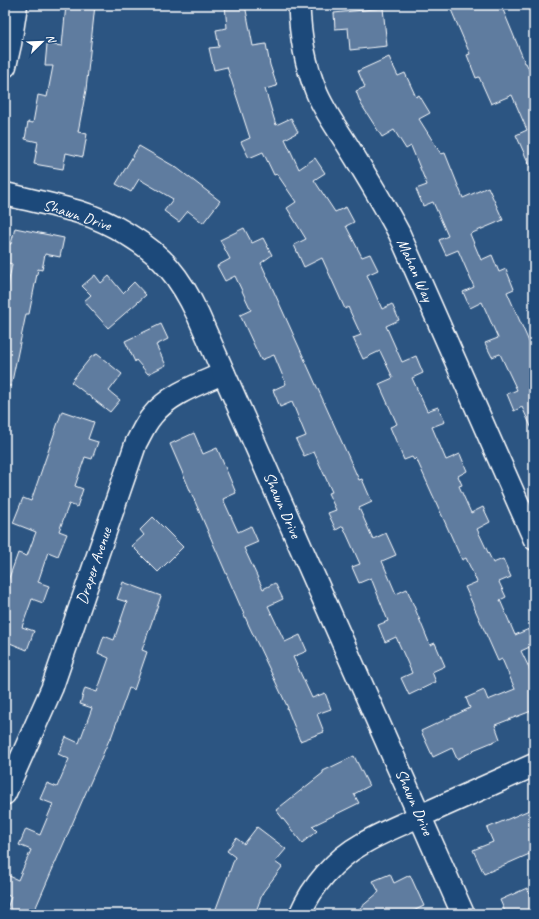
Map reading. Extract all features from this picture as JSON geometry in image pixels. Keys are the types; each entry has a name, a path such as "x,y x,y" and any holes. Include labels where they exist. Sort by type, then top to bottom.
{"street":[{"path":"5,66 16,5"},
{"name":"Mahan Way","path":"299,5 301,36 305,56 317,93 324,108 375,189 399,233 534,539"},
{"name":"Shawn Drive","path":"5,194 80,212 119,229 149,250 169,268 191,300 463,914"},
{"name":"Draper Avenue","path":"5,794 52,688 136,443 147,422 166,402 183,392 224,373"},
{"path":"300,914 305,902 332,867 361,844 534,765"}],"building":[{"path":"66,5 95,5 86,90 78,132 87,134 83,157 66,153 63,169 34,164 38,142 25,139 28,122 33,123 38,95 47,97 53,66 45,66 47,44 62,46"},
{"path":"225,5 245,5 253,46 266,44 270,65 277,86 265,89 276,125 291,118 298,132 285,139 299,169 315,158 325,173 314,180 335,212 346,207 354,222 346,226 362,257 370,254 378,270 367,275 382,309 392,304 399,320 386,326 402,362 416,356 423,373 412,378 427,411 438,407 445,422 432,427 446,460 460,454 467,471 458,476 462,485 459,486 471,513 483,507 490,522 477,529 493,563 503,559 511,577 499,582 506,597 500,600 515,635 529,629 534,641 534,645 521,651 534,678 534,710 495,725 500,739 473,750 474,751 457,759 452,748 433,757 421,731 470,708 466,698 484,690 488,700 515,689 502,659 498,661 465,587 477,582 466,558 462,560 416,458 414,460 412,457 404,460 390,427 397,424 379,384 393,378 380,351 363,359 353,338 361,335 348,307 345,309 322,258 304,267 294,245 306,239 287,208 296,202 277,174 274,175 263,152 249,158 241,142 250,138 227,67 214,70 209,48 219,47 216,30 227,28"},
{"path":"449,5 501,5 525,63 534,80 534,175 516,135 527,130 512,95 491,104 479,77 476,78 467,55 470,54"},
{"path":"383,8 387,46 350,50 348,28 335,29 334,13"},
{"path":"389,57 398,76 405,73 416,97 419,95 430,113 419,119 441,154 445,153 463,198 488,187 503,220 470,234 481,260 492,255 499,272 506,269 514,289 507,292 534,353 534,433 522,407 514,411 507,394 517,390 500,354 492,357 485,343 498,338 482,302 470,308 463,292 474,287 458,250 446,255 439,240 448,236 433,202 423,206 416,189 427,185 411,146 406,149 394,130 382,137 361,104 356,91 365,87 358,71"},
{"path":"139,146 177,168 220,201 203,223 188,211 179,222 164,211 173,199 139,179 131,192 116,184"},
{"path":"15,228 64,238 60,257 45,254 42,270 38,269 29,314 26,314 11,386 5,386 5,291 7,291 12,264 5,262 5,243 11,244"},
{"path":"244,228 252,243 263,238 272,255 261,263 359,480 362,479 372,502 359,508 373,539 386,533 396,555 382,561 396,594 407,589 430,645 435,643 445,666 432,672 436,682 409,695 401,678 412,673 396,637 385,642 378,625 388,621 371,578 359,583 352,567 360,564 343,526 336,530 328,513 336,510 328,493 332,492 314,452 304,456 296,440 306,436 292,402 280,407 273,390 286,384 274,355 261,360 240,315 251,310 235,276 225,281 217,266 230,259 220,240"},
{"path":"95,275 101,283 109,276 123,293 134,282 146,295 108,328 84,301 91,295 82,286"},
{"path":"161,324 168,339 156,345 166,365 148,374 136,360 135,362 125,341"},
{"path":"97,354 122,374 109,391 120,400 110,412 71,382 91,357"},
{"path":"62,411 94,422 88,439 98,442 92,459 85,457 75,486 83,489 77,507 69,504 59,531 67,534 58,556 48,552 38,582 49,586 43,603 32,599 22,627 34,631 27,650 5,641 5,589 18,553 27,556 36,532 13,523 23,498 31,501"},
{"path":"194,433 203,454 217,448 236,493 223,499 238,532 251,526 258,542 244,548 263,589 275,583 283,599 268,606 285,642 300,635 307,651 293,657 312,698 325,693 331,709 317,714 324,732 300,741 288,708 249,626 170,444"},
{"path":"153,517 183,547 158,572 132,546 144,535 140,530"},
{"path":"123,582 161,596 142,650 147,652 134,690 129,688 111,738 33,914 5,914 11,897 5,894 5,874 18,880 31,850 19,845 26,829 40,835 53,804 40,799 47,783 57,787 69,759 58,754 66,737 79,743 92,708 80,704 85,688 97,692 109,658 98,653 104,636 114,640 127,602 117,599"},
{"path":"354,756 369,786 354,794 359,803 312,826 317,831 302,843 276,810 323,773 323,771"},
{"path":"534,808 534,852 484,874 473,850 493,842 487,828"},
{"path":"257,827 286,849 275,862 282,867 263,892 255,914 214,914 235,857 227,851 236,838 244,844"},
{"path":"390,874 394,883 410,875 424,906 407,914 353,914 379,892 373,881"},
{"path":"527,888 534,903 534,914 506,914 500,900"}]}
